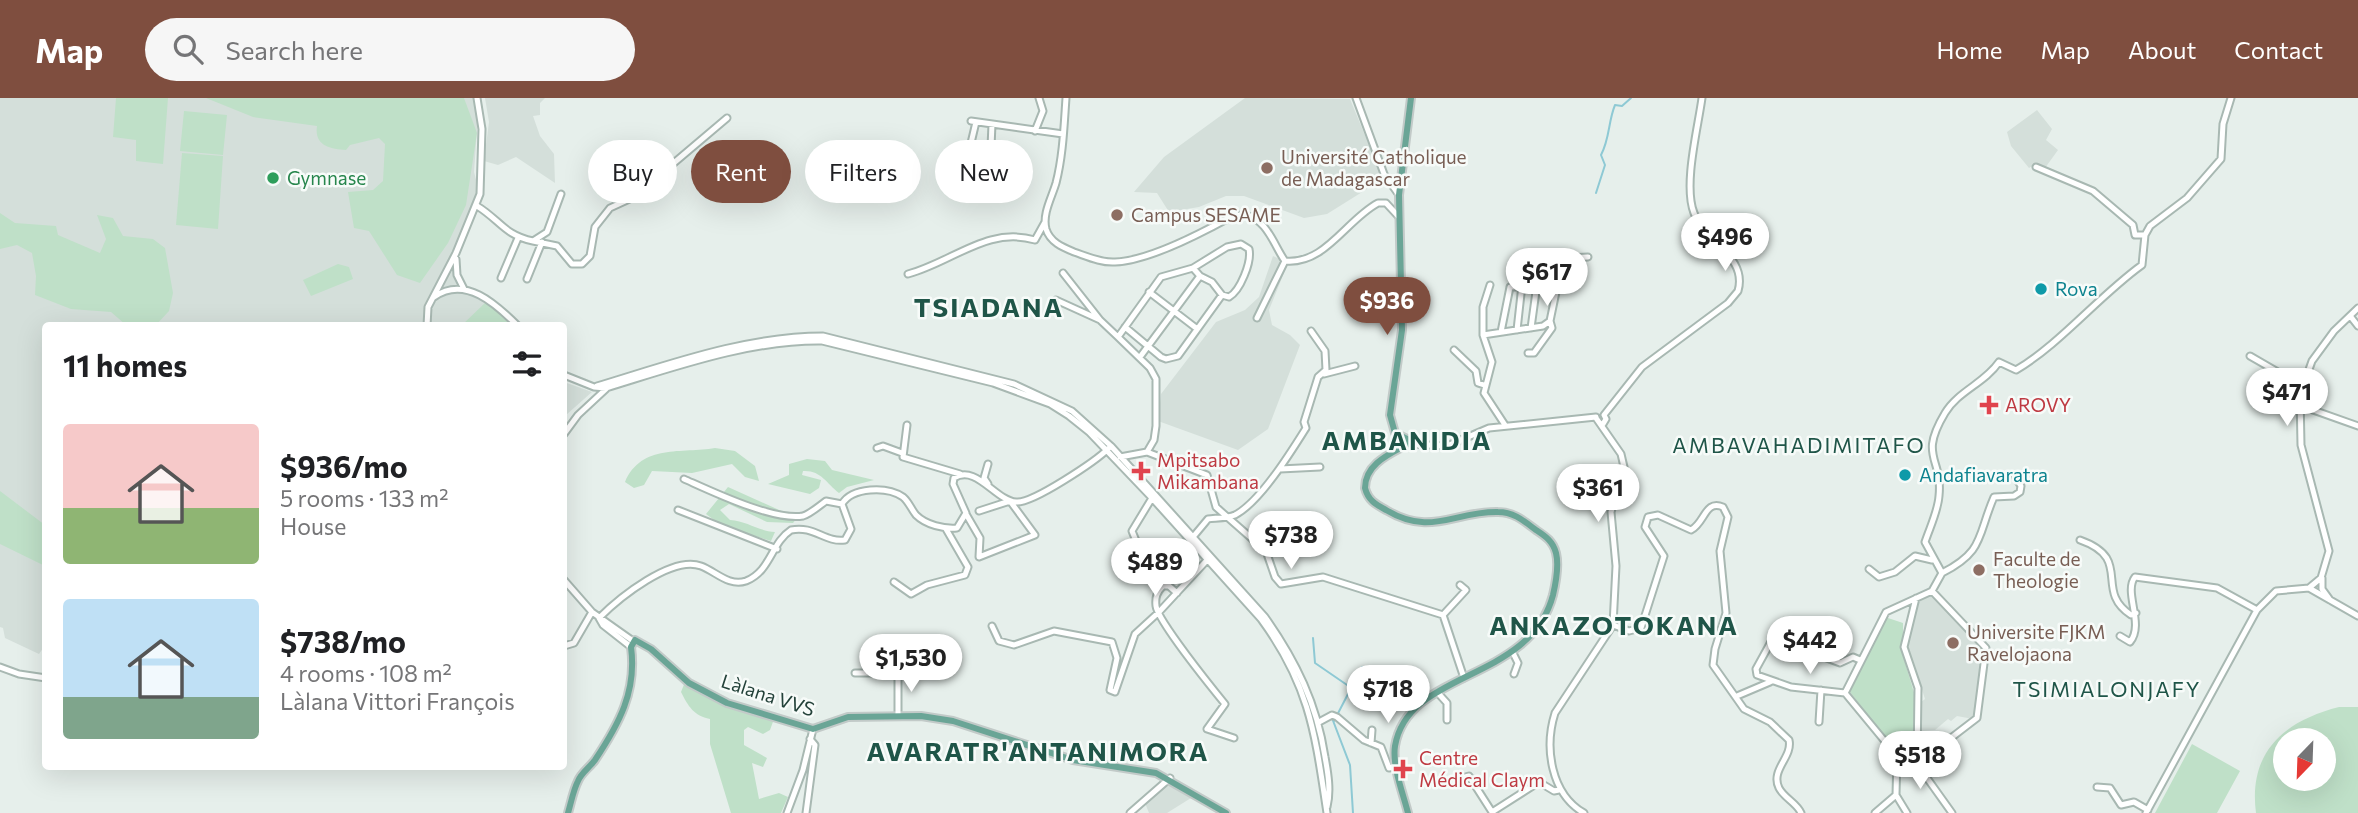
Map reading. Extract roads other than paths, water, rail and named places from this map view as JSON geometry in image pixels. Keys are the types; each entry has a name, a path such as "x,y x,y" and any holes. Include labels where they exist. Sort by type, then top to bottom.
{"main road":[{"path":"1408,813 1394,748 1398,734 1415,708 1437,692 1513,653 1534,634 1546,614 1554,588 1556,550 1549,539 1510,514 1488,513 1426,524 1404,519 1376,504 1366,493 1367,477 1388,453 1403,443 1392,426 1390,415 1402,330 1399,195 1411,98"},
{"path":"568,813 578,780 601,750 624,709 631,690 632,644"},
{"name":"Làlana VVS","path":"632,644 651,649 689,682 727,703 813,729 848,717 898,715 953,721 1073,760 1156,773 1170,778 1226,813"}],"street":[{"path":"427,322 432,299 457,253 477,206 482,129 477,98"},
{"path":"1035,131 1043,111 1039,98"},
{"path":"908,274 927,269 989,238 1020,235 1035,240 1045,222 1056,182 1066,98"},
{"path":"1356,98 1384,174 1399,195"},
{"path":"1604,415 1642,367 1728,303 1738,291 1737,267 1702,226 1691,203 1702,98"},
{"path":"1942,573 1925,542 1940,493 1931,448 1932,438 1953,401 1999,362 2016,370 2031,362 2089,307 2142,265 2145,236 2150,226 2187,198 2221,159 2223,124 2231,98"},
{"path":"477,206 488,213 501,229 518,238 557,246 572,264 582,264 590,256 596,228 610,208 647,191 662,173 727,118"},
{"path":"971,140 973,121 1063,134"},
{"path":"991,140 992,124"},
{"path":"2036,167 2093,191 2133,225 2135,234 2145,236"},
{"path":"533,241 547,232 561,194"},
{"path":"1285,261 1298,262 1315,256 1378,203 1386,204 1400,220"},
{"path":"1045,222 1046,232 1063,248 1093,259 1115,262 1181,242 1235,216 1245,215 1257,221 1270,233 1285,261"},
{"path":"501,278 518,238"},
{"path":"527,279 542,242"},
{"path":"1118,337 1149,292 1167,272 1193,268 1227,247 1246,246 1249,261 1234,294 1228,297 1222,295 1212,282 1200,276 1193,268"},
{"path":"457,253 454,267 464,289"},
{"path":"1501,332 1508,290 1537,284 1557,287 1565,282 1569,258 1574,255 1588,257"},
{"path":"1257,318 1285,261"},
{"path":"1063,273 1100,320 1140,357 1156,379 1156,426 1154,440 1147,452"},
{"path":"1140,357 1200,276"},
{"path":"1531,328 1537,284"},
{"path":"1490,285 1483,307 1483,335 1492,362 1484,393 1504,425"},
{"path":"1517,330 1522,285"},
{"path":"1528,353 1534,353 1552,328 1550,321 1557,287"},
{"path":"432,299 453,288 464,289 499,307 514,322"},
{"path":"1149,292 1196,328"},
{"path":"1125,327 1166,359 1175,358 1185,349 1196,328 1222,295"},
{"path":"1056,300 1100,320"},
{"path":"2331,601 2322,589 2321,575 2329,551 2301,445 2299,405 2302,386 2320,350 2334,331 2358,308"},
{"path":"2351,317 2358,326"},
{"path":"1483,335 1531,328 1550,321"},
{"path":"1311,331 1327,357 1324,374"},
{"path":"594,387 756,342 794,336 823,336 1014,384 1072,411 1282,640 1296,665 1319,722 1328,774 1327,811"},
{"path":"567,376 594,387 606,388 755,347 793,341 822,341 883,354 1024,394 1069,416 1120,457 1193,537 1278,641 1296,677 1313,722 1327,811"},
{"path":"1454,350 1476,371 1478,383 1484,385"},
{"path":"2250,356 2302,386"},
{"path":"1193,537 1208,519 1227,516 1244,508 1280,469 1306,428 1304,422 1318,377 1355,366"},
{"path":"567,431 578,415 613,382"},
{"path":"2299,405 2358,426"},
{"path":"1403,443 1447,446 1479,431 1504,425 1596,418 1599,414 1604,415"},
{"path":"1603,424 1606,419 1604,415"},
{"path":"1584,813 1562,797 1559,790 1552,757 1550,726 1555,713 1613,625 1616,566 1611,512 1624,467 1620,454 1603,424 1596,418"},
{"path":"902,453 907,425"},
{"path":"877,448 883,446 902,453 905,458 969,475 1010,501 1035,536 979,557 980,538 953,484 954,478 960,474"},
{"path":"979,511 1010,501 1024,502 1079,472 1109,449"},
{"path":"1120,457 1147,452 1207,475 1214,504 1266,551 1275,577 1282,584 1323,577 1443,615"},
{"path":"988,464 984,478 993,489"},
{"path":"1280,469 1320,467"},
{"path":"1845,693 1886,612 1932,591 1942,573 1974,551 1984,530 1994,496 2014,496 2020,492 2021,486 2014,475"},
{"path":"684,479 727,499 788,515 804,516 825,501 842,504"},
{"path":"842,504 849,496 868,490 894,493 902,496 922,519 946,529 957,528 966,513"},
{"path":"1143,558 1132,531 1152,498"},
{"path":"632,644 599,621 615,603 670,567 680,564 700,566 727,580 745,581 760,573 786,533 804,527 837,541 845,540 851,529 842,504"},
{"path":"1613,625 1629,631 1641,628 1652,585 1664,561 1662,552 1646,531 1648,517 1658,515 1691,530 1699,526 1710,507 1721,505 1728,517 1720,551 1726,610 1713,665 1725,686 1737,696 1744,709 1770,722 1789,740 1790,747 1777,779 1779,788 1801,813"},
{"path":"678,510 777,549"},
{"path":"894,582 911,594 927,585 965,575 968,568 946,529"},
{"path":"2080,540 2101,549 2112,565 2114,598 2131,615 2136,613"},
{"path":"1869,569 1879,577 1895,572 1915,556 1934,561"},
{"path":"992,626 999,641 1014,645 1054,631 1112,642 1117,658 1110,690 1113,693 1133,637 1209,558"},
{"path":"2309,588 2321,575"},
{"path":"2120,636 2124,641 2132,640 2136,613 2132,582 2139,576 2217,588 2257,610"},
{"path":"567,583 592,612 613,625 632,644"},
{"path":"1177,593 1166,585 1158,591 1156,607 1225,704 1207,729 1234,738"},
{"path":"1443,615 1466,590 1460,585"},
{"path":"2097,787 2110,788 2121,805 2134,802 2147,811 2257,610 2276,591 2309,588 2358,616"},
{"path":"1917,764 1978,718 1986,656 1982,642 1932,591"},
{"path":"1916,598 1904,647 1917,688 1917,764"},
{"path":"613,625 610,617 615,603"},
{"path":"567,645 574,643 592,612"},
{"path":"1443,615 1464,678"},
{"path":"1834,630 1808,643 1802,641 1799,646 1840,663 1853,657 1860,660"},
{"path":"1772,640 1756,669 1757,675 1791,687 1845,693 1897,756 1917,764 1952,813"},
{"path":"1513,653 1518,663 1514,674"},
{"path":"0,667 19,674 42,677"},
{"path":"855,673 898,673 898,715"},
{"path":"1737,696 1773,681"},
{"path":"1819,722 1821,690"},
{"path":"1437,692 1447,703 1447,720"},
{"path":"1319,722 1333,716 1381,747 1389,768 1397,767"},
{"path":"787,813 803,770 813,729"},
{"path":"1371,743 1372,730"},
{"path":"806,813 816,745 810,739"},
{"path":"1897,756 1896,795 1907,813"},
{"path":"1461,778 1469,776 1490,812 1539,782 1554,791 1559,790"},
{"path":"1130,813 1170,778"},
{"path":"1875,813 1896,795"}],"waterway":[{"path":"1596,193 1605,165 1601,155 1615,105 1622,106 1631,98"},
{"path":"1313,638 1315,663 1350,687"},
{"path":"1334,721 1362,667"},
{"path":"1332,718 1350,765 1353,813"}],"place":[{"name":"Université Catholique de Madagascar","path":"1267,168"},
{"name":"Gymnase","path":"273,178"},
{"name":"Campus SESAME","path":"1117,215"},
{"name":"Rova","path":"2041,289"},
{"name":"AROVY","path":"1989,405"},
{"name":"Mpitsabo Mikambana","path":"1141,471"},
{"name":"Andafiavaratra","path":"1905,475"},
{"name":"Faculte de Theologie","path":"1979,570"},
{"name":"Universite FJKM Ravelojaona","path":"1953,643"},
{"name":"Centre Médical Claym","path":"1403,769"}],"district":[{"name":"TSIADANA","path":"989,308"},
{"name":"AMBANIDIA","path":"1407,441"},
{"name":"AMBAVAHADIMITAFO","path":"1799,446"},
{"name":"ANKAZOTOKANA","path":"1614,626"},
{"name":"TSIMIALONJAFY","path":"2107,690"},
{"name":"AVARATR'ANTANIMORA","path":"1038,752"}]}
